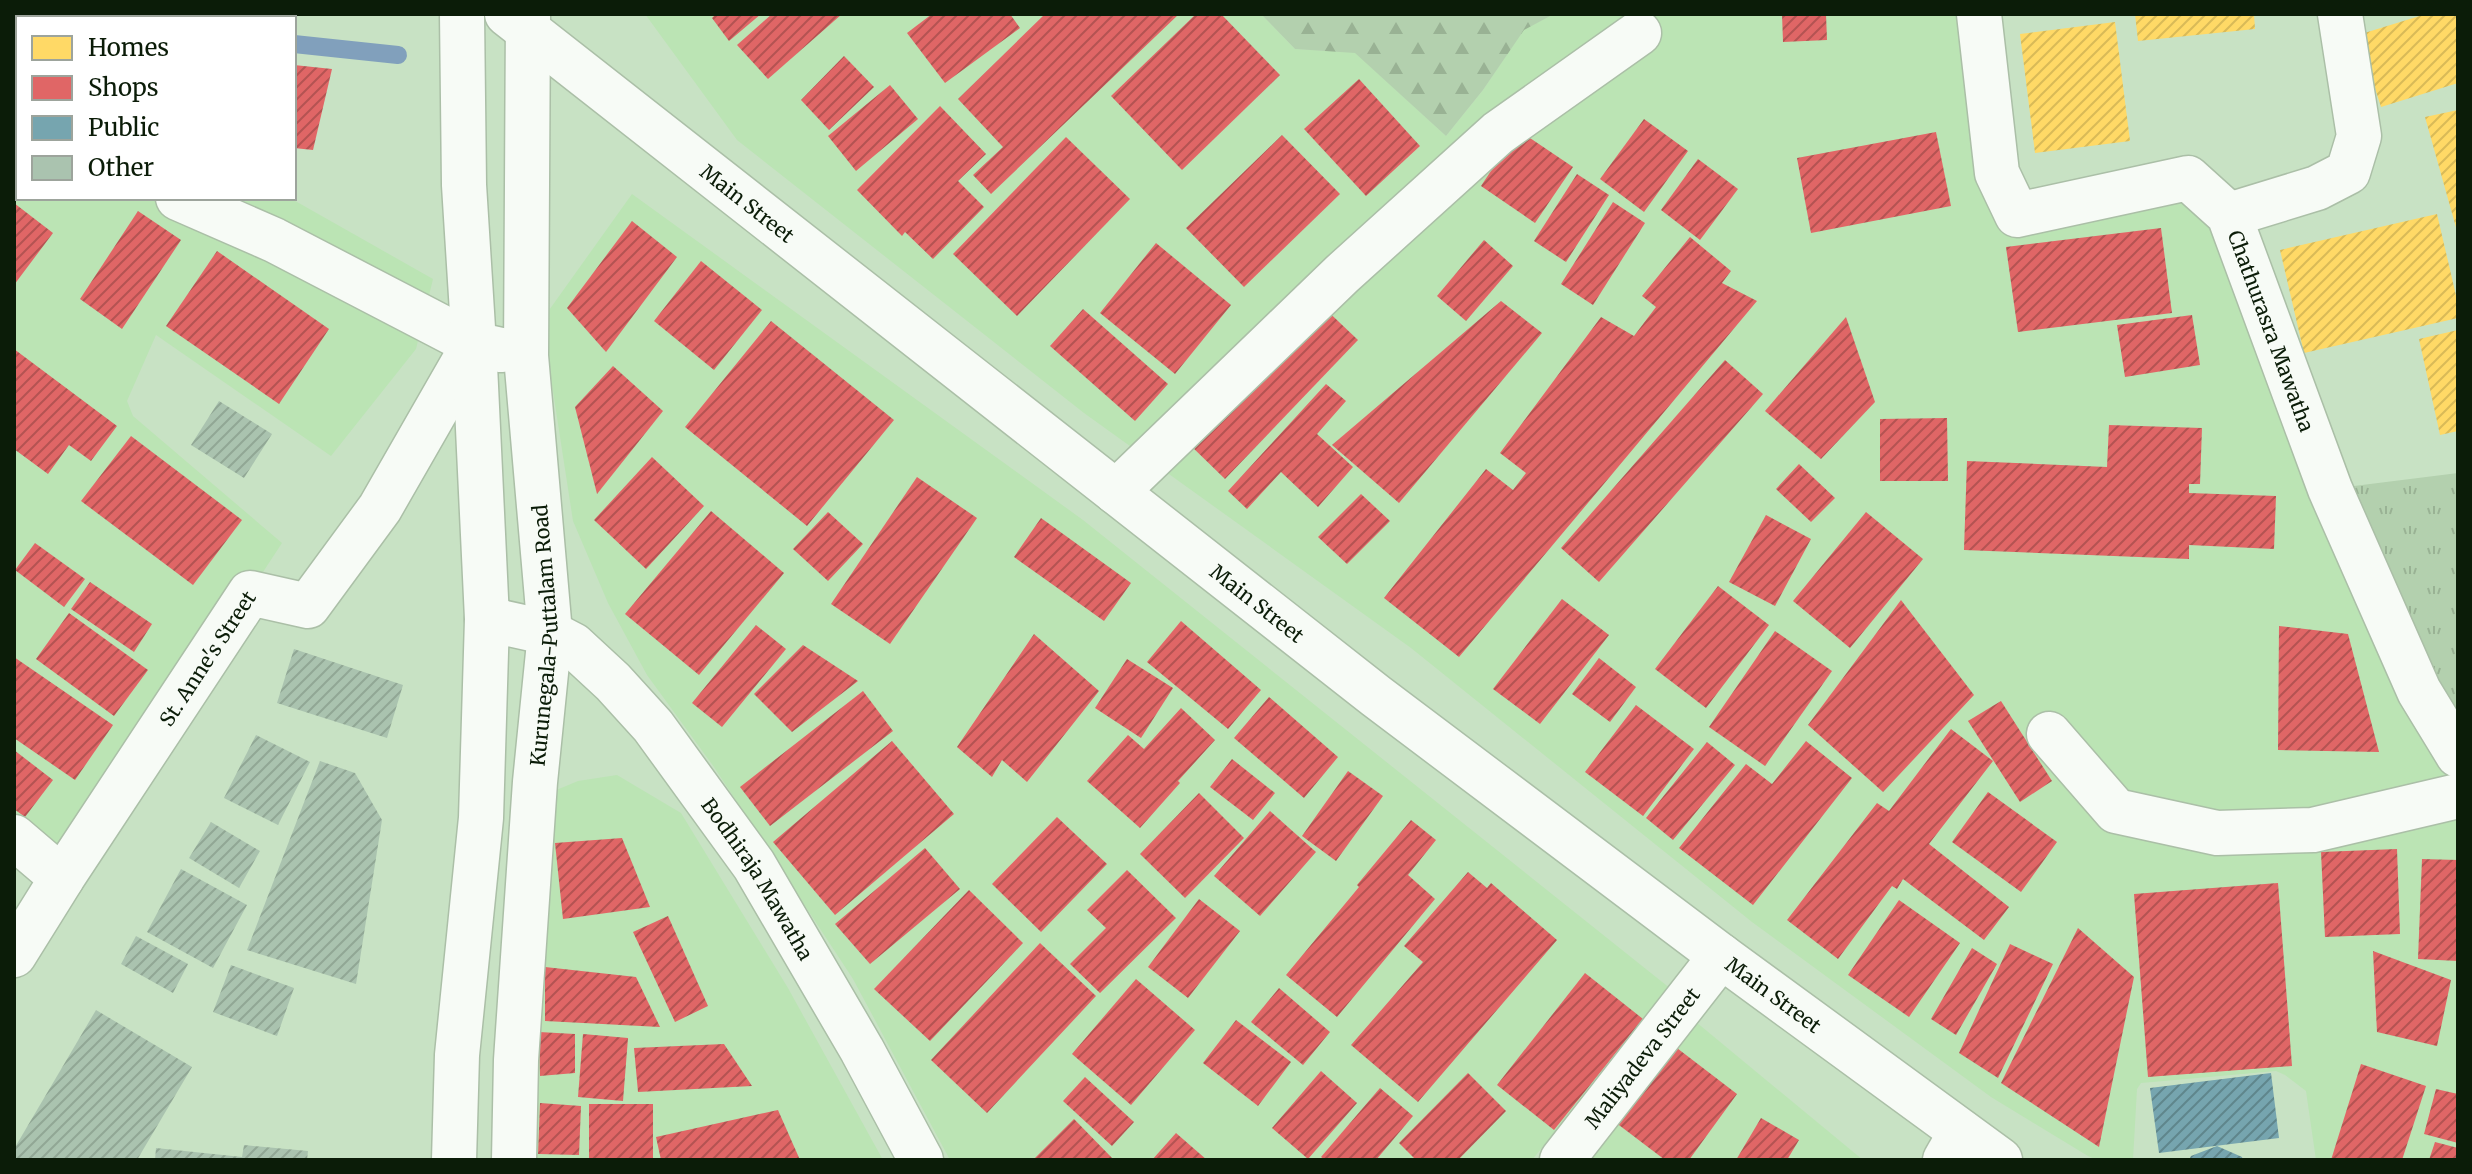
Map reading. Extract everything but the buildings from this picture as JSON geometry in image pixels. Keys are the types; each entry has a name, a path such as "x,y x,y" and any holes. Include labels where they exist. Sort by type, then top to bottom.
{"main road":[{"path":"454,1160 457,1055 481,818 487,619 464,185 462,14"},
{"name":"Chathurasra Mawatha","path":"1979,14 1997,173 2017,215 2188,178 2229,215 2330,489 2419,691 2458,755"},
{"path":"2229,215 2317,188 2348,172 2359,136 2340,14"},
{"name":"Kurunegala-Puttalam Road","path":"514,1160 516,1060 533,812 550,633 526,356 521,19"},
{"name":"Main Street","path":"521,19 1376,696 1721,956 1953,1146 2000,1160"},
{"path":"1116,492 1342,274 1498,133 1639,33"},
{"path":"183,200 274,240 474,344 526,356"},
{"name":"St. Anne's Street","path":"14,955 250,593 308,606 380,508 474,344"},
{"path":"487,619 550,633"},
{"name":"Bodhiraja Mawatha","path":"550,633 573,645 613,682 653,726 754,865 862,1050 921,1160"},
{"path":"2049,734 2116,811 2217,833 2313,830 2458,796"},
{"path":"14,837 62,878"},
{"name":"Maliyadeva Street","path":"1562,1160 1721,956"}],"shaded area":[{"path":"14,14 270,14 16,16 14,20"},
{"path":"645,14 1261,14 1295,49 1355,52 1446,136 1483,90 1524,29 1554,14 1979,14 2017,215 2188,178 2458,755 2458,1160 2316,1160 2306,1091 2276,1071 2141,1083 2137,1089 2133,1160 2097,1160 1991,1097 1752,922 1411,648 1084,413 737,140"},
{"path":"14,106 16,200 294,200 433,279 416,349 331,456 156,335 127,401 133,416 282,543 62,878 14,843"},
{"path":"632,194 1083,520 1671,989 1532,1160 950,1160 853,979 714,767 647,675 608,603 573,521 542,320"},
{"path":"617,775 681,813 788,988 883,1160 530,1160 554,791 578,781"},
{"path":"1690,1017 1863,1160 1578,1160"}],"green space":[{"path":"1261,14 1554,14 1524,30 1483,90 1446,136 1355,53 1295,49"},
{"path":"2458,473 2458,755 2330,489"}],"waterway":[{"path":"16,14 34,16"},
{"path":"296,44 398,55"}]}
